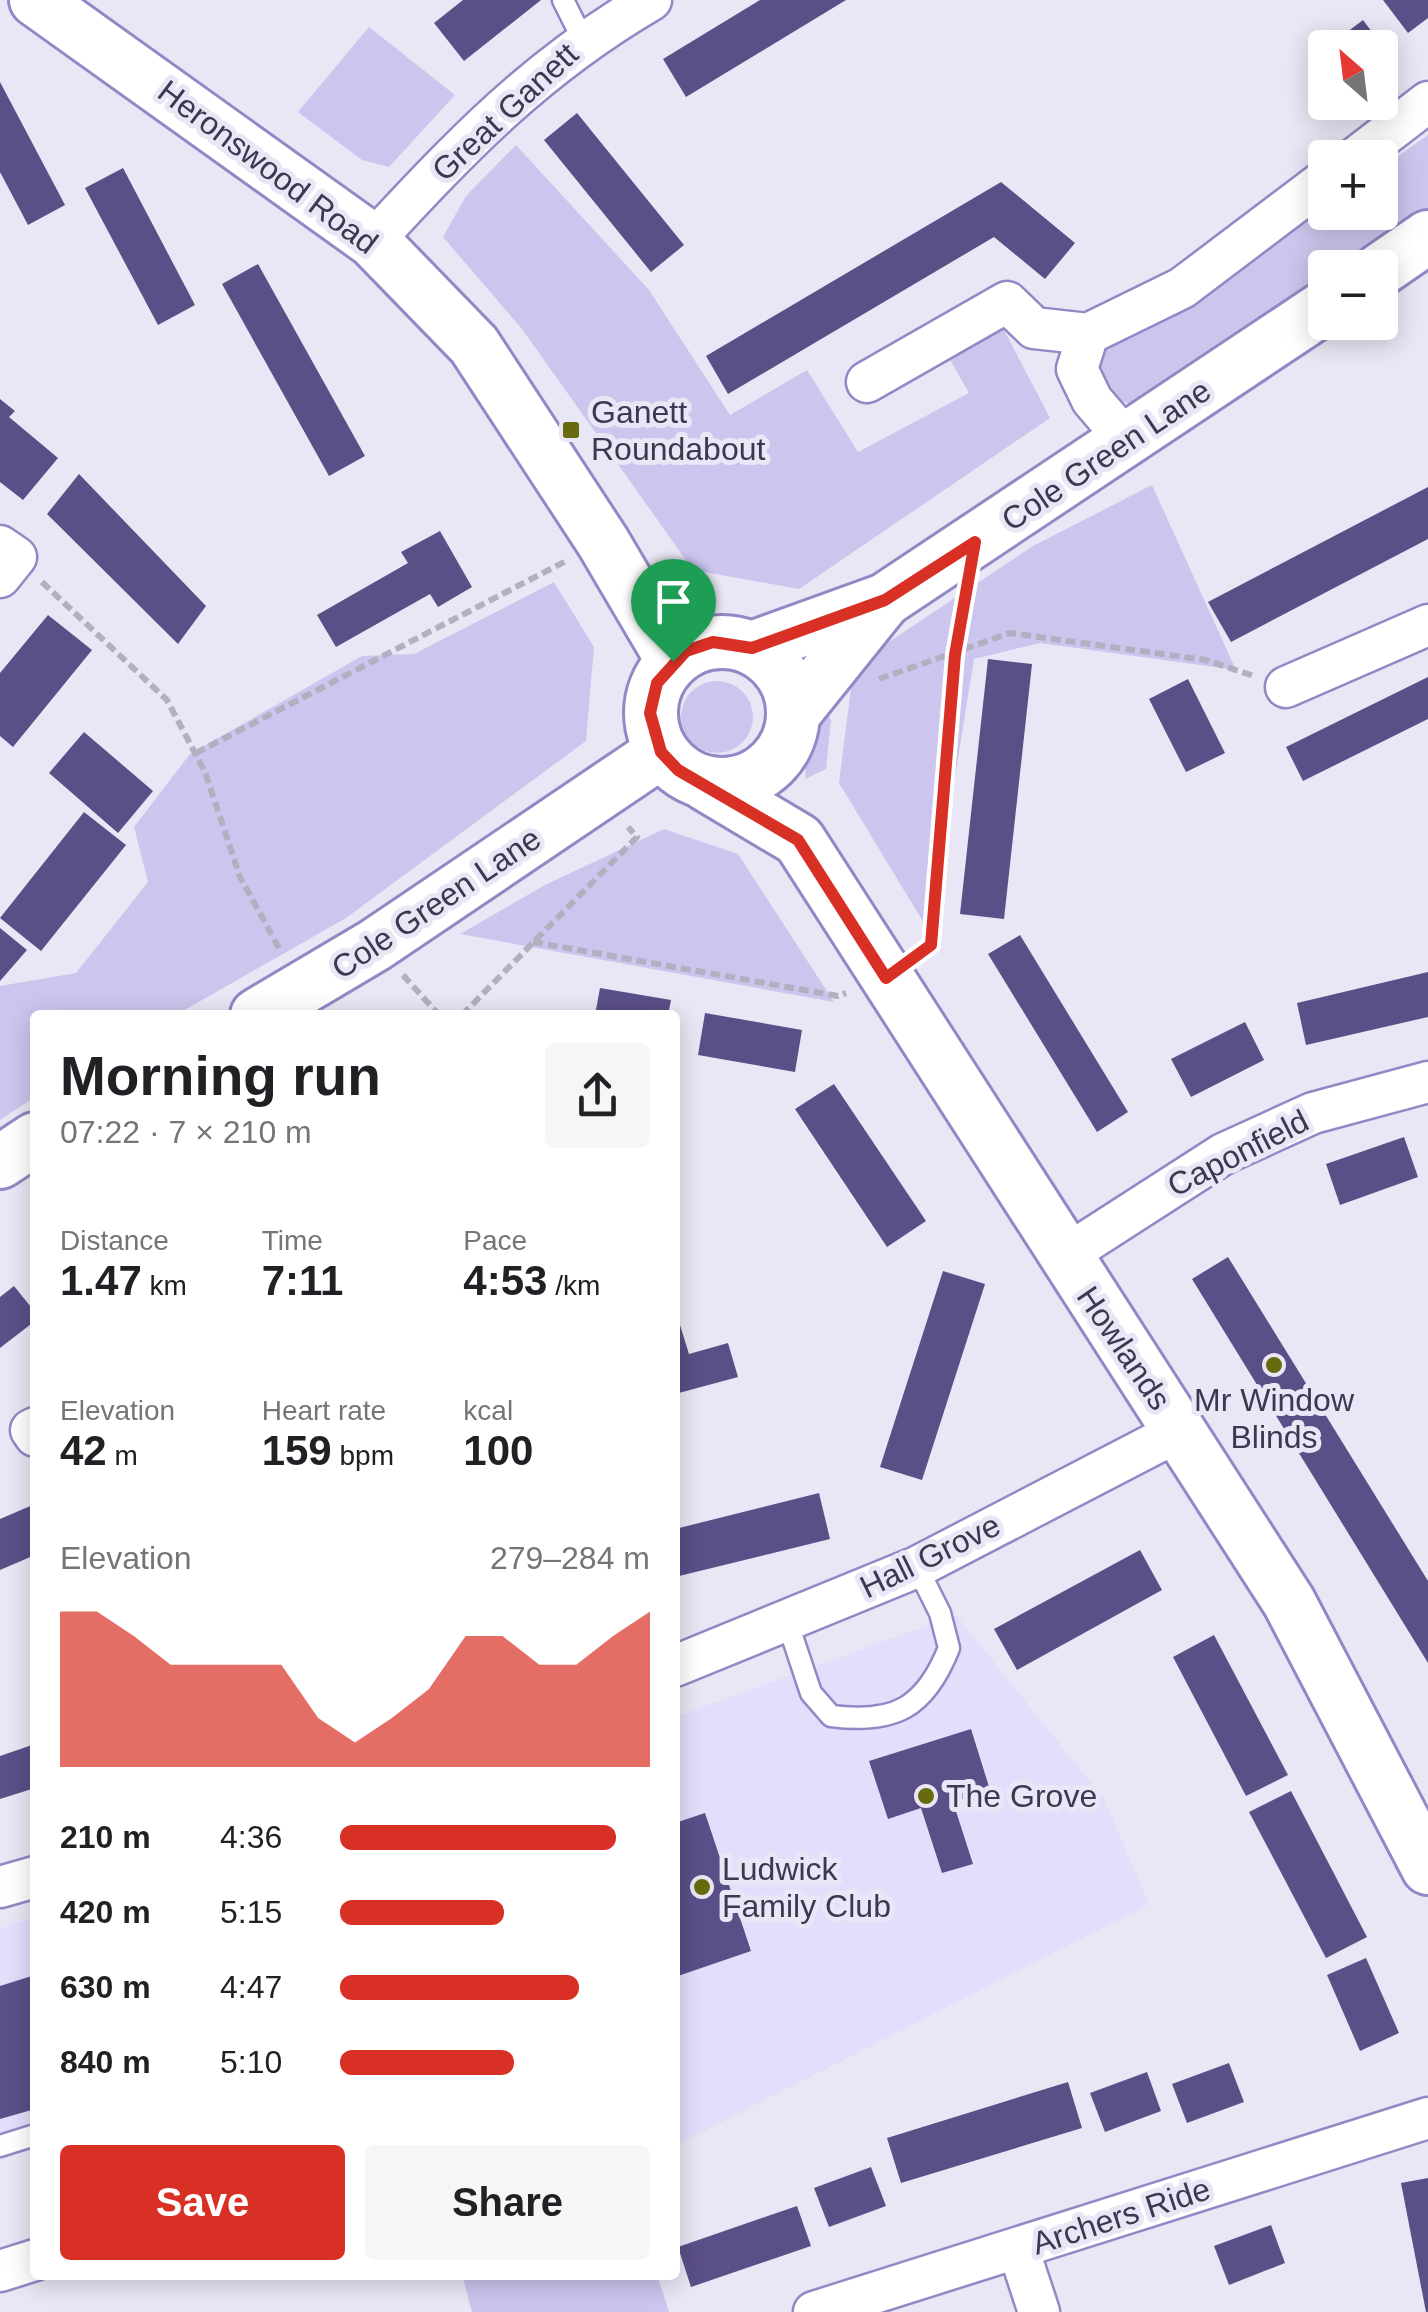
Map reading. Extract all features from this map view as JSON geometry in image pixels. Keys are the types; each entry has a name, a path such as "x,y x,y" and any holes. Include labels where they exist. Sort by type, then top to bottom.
{"street":[{"name":"Heronswood Road","path":"36,0 374,241 474,345 603,542 673,661"},
{"name":"Great Ganett","path":"374,241 464,144 583,40 651,0"},
{"path":"1378,140 1428,102"},
{"path":"867,382 1008,302 1034,328 1088,334 1182,288 1308,193"},
{"path":"1398,258 1428,237"},
{"name":"Cole Green Lane","path":"752,648 885,600 1308,319"},
{"path":"1088,334 1077,369 1092,400 1126,442"},
{"name":"Cole Green Lane","path":"802,710 885,600"},
{"path":"1286,687 1428,624"},
{"path":"713,642 752,648 773,662 802,710 775,762 755,778 732,785 706,784 678,770 661,752 650,713 657,683 673,661 713,642"},
{"name":"Howlands","path":"798,840 802,710"},
{"name":"Cole Green Lane","path":"266,1010 302,991 661,752"},
{"name":"Howlands","path":"706,784 798,840 1290,1602 1428,1868"},
{"name":"Caponfield","path":"1064,1257 1223,1154 1314,1113 1428,1082"},
{"path":"0,1162 30,1142"},
{"name":"Hall Grove","path":"680,1664 917,1567 1179,1431"},
{"path":"0,1887 30,1878"},
{"name":"Archers Ride","path":"814,2312 1428,2118"},
{"path":"1018,2248 1039,2312"},
{"path":"0,2271 30,2262"}],"lane":[{"path":"564,0 583,40"},
{"path":"787,1621 811,1692 820,1705 832,1716 886,1717 924,1697 949,1648 940,1612 917,1567"},
{"path":"0,2146 30,2137"}],"path":[{"path":"196,754 603,542"},
{"path":"533,942 838,996 886,978 931,945 955,655 975,542"},
{"path":"5,560 167,700 196,754 240,877 302,991"},
{"path":"802,710 836,693 955,655 1010,632 1206,660 1286,687"},
{"path":"467,1010 637,837 600,795"}],"shaded area":[{"path":"369,27 455,95 389,167 362,160 298,112"},
{"path":"1428,135 1428,209 1398,229 1398,156"},
{"path":"516,145 649,290 730,415 807,370 858,452 969,393 949,358 1003,328 1050,418 799,589 693,570 522,329 443,237 466,196"},
{"path":"1308,221 1308,230 1397,230 1367,250 1308,250 1308,291 1141,404 1117,402 1092,368 1118,323 1215,287"},
{"path":"1152,485 1236,670 1040,643 974,659 930,933 839,783 851,688 869,655 1033,546"},
{"path":"554,582 594,647 586,741 346,918 185,1010 30,1010 30,1100 0,1120 0,986 76,973 148,882 134,827 190,754 362,656 414,654"},
{"path":"717,681 731,683 743,691 751,703 751,731 743,743 731,751 717,753 703,751 691,743 683,731 681,717 683,703 691,691 703,683"},
{"path":"820,700 831,720 826,769 805,779 807,734"},
{"path":"664,829 738,854 834,1002 460,934 545,885"},
{"path":"956,1615 1104,1799 1149,1904 680,2143 680,1715"},
{"path":"30,1919 30,2137 0,2146 0,1929"},
{"path":"463,2280 659,2280 669,2312 472,2312"}],"building":[{"path":"463,0 541,0 464,61 434,23"},
{"path":"760,0 846,0 686,97 663,59"},
{"path":"1383,0 1428,0 1428,18 1408,33"},
{"path":"1363,20 1370,30 1350,30"},
{"path":"0,82 65,205 28,225 0,172"},
{"path":"577,113 684,245 651,272 544,140"},
{"path":"123,168 195,305 158,325 85,188"},
{"path":"1001,182 1075,243 1045,279 994,237 728,394 706,356"},
{"path":"258,264 365,456 329,476 222,284"},
{"path":"0,399 15,411 9,417 58,458 23,500 0,482"},
{"path":"79,474 206,606 178,644 47,514"},
{"path":"1428,487 1428,539 1231,642 1208,602"},
{"path":"440,531 472,587 438,607 430,594 336,647 317,615 408,563 401,552"},
{"path":"48,615 92,650 13,747 0,736 0,673"},
{"path":"988,659 1032,664 1004,919 960,914"},
{"path":"1428,677 1428,719 1303,781 1286,747"},
{"path":"1188,679 1225,753 1186,772 1149,699"},
{"path":"84,732 153,791 118,833 49,773"},
{"path":"84,812 126,845 41,951 0,918"},
{"path":"0,928 27,950 0,981"},
{"path":"1020,935 1128,1112 1097,1132 988,954"},
{"path":"1428,972 1428,1017 1306,1045 1297,1003"},
{"path":"600,988 671,1000 669,1010 596,1010"},
{"path":"705,1013 802,1030 795,1072 698,1055"},
{"path":"1245,1022 1264,1060 1191,1097 1171,1059"},
{"path":"834,1084 926,1221 887,1247 795,1109"},
{"path":"1404,1137 1418,1177 1340,1205 1326,1164"},
{"path":"1228,1257 1428,1581 1428,1663 1192,1279"},
{"path":"943,1271 985,1284 922,1480 880,1467"},
{"path":"14,1286 30,1306 30,1325 0,1348 0,1297"},
{"path":"680,1325 689,1354 728,1343 738,1377 680,1393"},
{"path":"819,1493 830,1539 680,1576 680,1528"},
{"path":"30,1506 30,1557 0,1570 0,1519"},
{"path":"1140,1550 1162,1590 1017,1670 994,1629"},
{"path":"1214,1635 1288,1775 1246,1796 1173,1657"},
{"name":"The Grove","path":"971,1729 990,1790 953,1802 973,1864 942,1873 921,1808 888,1819 869,1761"},
{"path":"30,1746 30,1790 0,1799 0,1756"},
{"path":"1291,1791 1367,1937 1326,1958 1249,1812"},
{"name":"Ludwick Family Club","path":"705,1813 751,1951 680,1975 680,1821"},
{"path":"1366,1958 1399,2033 1360,2051 1327,1975"},
{"path":"30,1977 30,2110 0,2119 0,1986"},
{"path":"1229,2063 1244,2102 1187,2123 1172,2084"},
{"path":"1147,2072 1161,2111 1105,2132 1090,2093"},
{"path":"1068,2082 1082,2128 901,2183 887,2138"},
{"path":"871,2167 886,2206 829,2227 814,2188"},
{"path":"1428,2178 1428,2312 1426,2312 1401,2183"},
{"path":"797,2206 811,2246 691,2287 680,2246"},
{"path":"1271,2225 1285,2263 1229,2285 1214,2246"}],"place":[{"name":"Ganett Roundabout","path":"571,430"},
{"name":"Mr Window Blinds","path":"1274,1365"},
{"name":"The Grove","path":"926,1796"},
{"name":"Ludwick Family Club","path":"702,1887"}],"route":[{"path":"975,542 955,655 931,945 886,978 798,840 678,770 661,752 650,713 657,683 673,661 686,651 713,642 752,648 885,600 975,542"}]}
